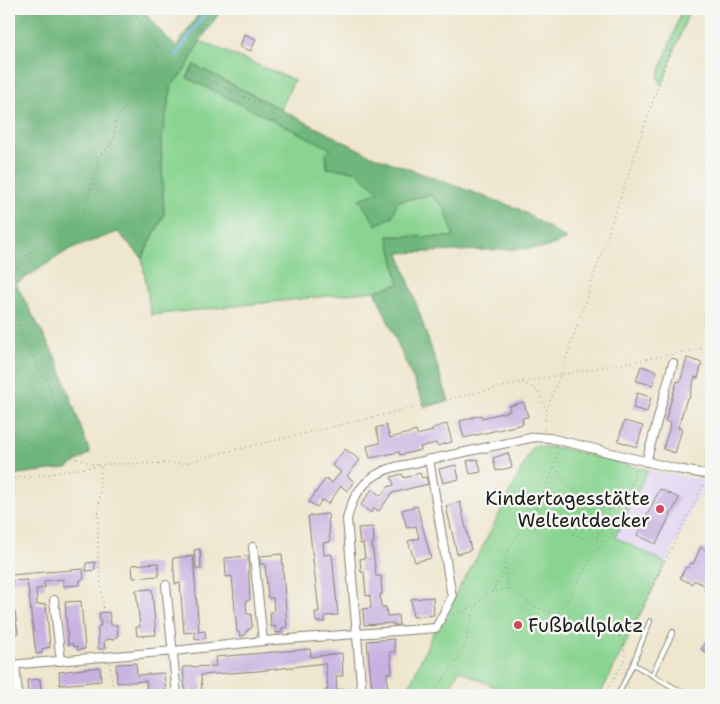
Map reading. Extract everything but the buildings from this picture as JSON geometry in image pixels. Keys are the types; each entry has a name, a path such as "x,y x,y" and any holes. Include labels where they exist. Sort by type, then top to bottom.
{"street":[{"path":"642,461 673,364"},
{"path":"362,695 347,529 349,509 353,499 359,489 375,475 384,470 530,437 543,437 710,475"},
{"path":"18,695 12,665 263,641 436,628 452,597 429,460"},
{"path":"253,547 263,641"},
{"path":"166,585 177,695"},
{"path":"54,600 61,661"}],"lane":[{"path":"618,695 650,621"},
{"path":"652,675 673,632"},
{"path":"633,664 687,695"}],"path":[{"path":"46,9 63,30 99,62 118,70 155,74"},
{"path":"131,9 170,63"},
{"path":"178,62 212,9"},
{"path":"543,437 546,411 560,376 684,9"},
{"path":"155,74 157,46"},
{"path":"76,458 48,383 20,329 13,294 14,272 29,253 47,244 55,232 73,228 83,215 93,181 99,171 96,157 108,148 114,138 115,120 130,102 142,94 155,74 170,63 178,62 189,70 269,109 274,116 274,123"},
{"path":"9,479 108,464 186,463 522,382 711,346"},
{"path":"522,382 538,391 546,411"},
{"path":"9,430 36,447 101,466"},
{"path":"558,440 555,466 537,508 511,543 507,553 505,576 510,590 534,606 550,612 572,616 585,626 623,638"},
{"path":"558,613 595,552 614,532 627,504 642,461"},
{"path":"101,466 98,556 112,695"},
{"path":"555,466 568,487 601,501 608,510"},
{"path":"9,470 12,478"},
{"path":"623,638 627,635 710,475"},
{"path":"608,510 627,504"},
{"path":"537,508 541,513 557,519 580,537 596,538 605,542"},
{"path":"596,538 608,510"},
{"path":"707,544 711,537"},
{"path":"491,594 505,569"},
{"path":"433,695 455,665 463,650 478,604 485,596 510,590"},
{"path":"461,612 478,604"},
{"path":"604,695 624,661 623,638"},
{"path":"624,683 639,695 648,693 654,695"}],"shaded area":[{"name":"Kindertagesstätte Weltentdecker","path":"648,470 706,481 666,563 615,537"}],"green space":[{"path":"9,9 143,9 152,22 176,47 202,9 222,9 200,41 186,68 172,85 161,141 164,215 142,258 118,232 70,249 16,284 58,362 90,453 67,468 9,475"},
{"path":"682,9 690,9 662,85 658,77"},
{"path":"200,41 294,80 281,109 194,65 187,77 332,149 327,168 356,171 379,192 392,217 398,201 431,195 445,208 454,237 388,236 399,284 375,291 151,315 142,258 164,215 161,141 172,85 186,68"},
{"path":"194,65 368,154 519,209 567,239 545,248 399,253 449,401 425,407 375,291 399,284 388,236 454,237 445,208 431,195 398,201 392,217 376,225 359,199 379,192 356,171 327,168 326,154 331,149 187,78"},
{"path":"533,446 562,448 648,470 615,537 666,563 600,695 510,695 459,670 446,695 405,695 434,631 480,552"}],"waterway":[{"path":"176,56 208,9"}],"place":[{"name":"Kindertagesstätte Weltentdecker","path":"660,509"},
{"name":"Fußballplatz","path":"518,625"}]}
